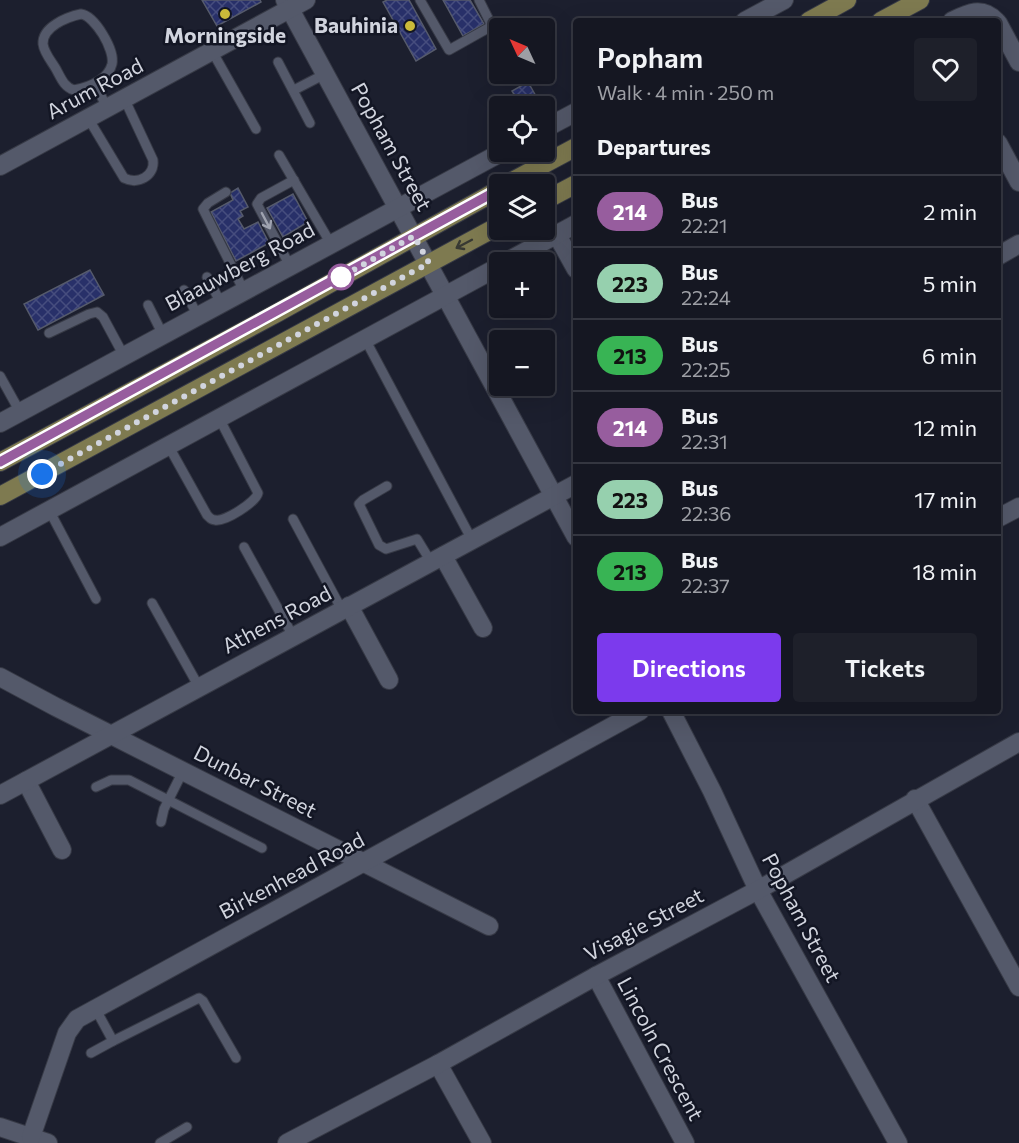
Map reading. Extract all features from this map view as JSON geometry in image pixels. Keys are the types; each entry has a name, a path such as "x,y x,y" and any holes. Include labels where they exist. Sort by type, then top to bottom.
{"main road":[{"path":"815,18 848,0"},
{"path":"887,18 920,0"},
{"path":"526,174 573,149"},
{"path":"555,195 573,186"},
{"path":"0,462 489,195"},
{"path":"0,496 489,231"}],"street":[{"path":"751,18 784,0"},
{"name":"Arum Road","path":"0,166 212,51 294,3"},
{"name":"Popham Street","path":"294,3 325,74 573,531"},
{"path":"960,18 977,11 990,18"},
{"path":"1001,32 1019,62"},
{"path":"555,123 573,114"},
{"path":"1001,149 1019,182"},
{"name":"Blaauwberg Road","path":"0,423 489,159"},
{"path":"525,252 573,226"},
{"path":"557,235 573,264"},
{"path":"1001,254 1019,244"},
{"path":"0,537 489,272"},
{"name":"Athens Road","path":"0,795 573,486"},
{"path":"1001,516 1019,507"},
{"path":"437,559 483,628"},
{"path":"346,608 389,680"},
{"name":"Dunbar Street","path":"0,677 47,703 489,926"},
{"name":"Birkenhead Road","path":"39,1140 67,1033 77,1020 95,1008 635,714"},
{"name":"Popham Street","path":"673,714 712,791 758,890 897,1143"},
{"name":"Visagie Street","path":"295,1141 758,890 1019,742"},
{"path":"26,781 62,850"},
{"path":"915,799 1019,987"},
{"name":"Lincoln Crescent","path":"596,976 685,1143"},
{"path":"438,1064 482,1143"},
{"path":"0,1127 39,1140"}],"lane":[{"path":"420,0 449,50 490,27 490,22 479,0"},
{"path":"81,14 92,18 101,31 112,58 110,69 95,83 74,90 69,88 43,45 48,30 64,20 81,14"},
{"path":"212,51 256,129"},
{"path":"278,62 310,123"},
{"path":"294,90 325,74"},
{"path":"95,83 107,108"},
{"path":"88,118 124,178 134,181 147,177 153,170 153,160 124,98"},
{"path":"279,155 331,244"},
{"path":"290,266 257,204 261,198 294,180"},
{"path":"226,192 205,205 203,212 244,291"},
{"path":"207,277 221,303"},
{"path":"184,290 198,316"},
{"path":"148,305 163,335"},
{"path":"49,333 97,312 103,316 124,356"},
{"path":"365,339 472,540"},
{"path":"0,376 20,412"},
{"path":"168,446 211,519 222,519 253,502 257,499 258,493 219,418"},
{"path":"387,486 359,504 379,545 386,549 417,540 437,559"},
{"path":"49,510 96,599"},
{"path":"293,519 346,608"},
{"path":"244,547 293,636"},
{"path":"152,603 199,687"},
{"path":"161,822 162,815 183,771"},
{"path":"96,787 111,780 123,779 169,799 262,848"},
{"path":"91,1053 199,998 237,1058"},
{"path":"95,1008 113,1041"},
{"path":"160,1143 187,1127"}],"building":[{"name":"Morningside","path":"202,0 260,0 261,2 217,26"},
{"name":"Bauhinia","path":"409,0 436,49 416,61 383,2"},
{"name":"Bauhinia","path":"443,0 470,0 484,24 463,36"},
{"path":"529,84 536,96 515,96 512,91"},
{"path":"238,188 248,207 240,211 243,216 238,219 244,229 258,222 269,243 236,261 211,212 233,200 230,193"},
{"path":"293,194 308,222 283,237 267,208"},
{"path":"90,270 104,295 38,330 24,304"}],"bus line":[{"name":"214","path":"0,462 489,195"}],"place":[{"name":"Morningside","path":"225,14"},
{"name":"Bauhinia","path":"410,26"}],"route":[{"path":"42,474 429,263 414,236 341,277"}]}
